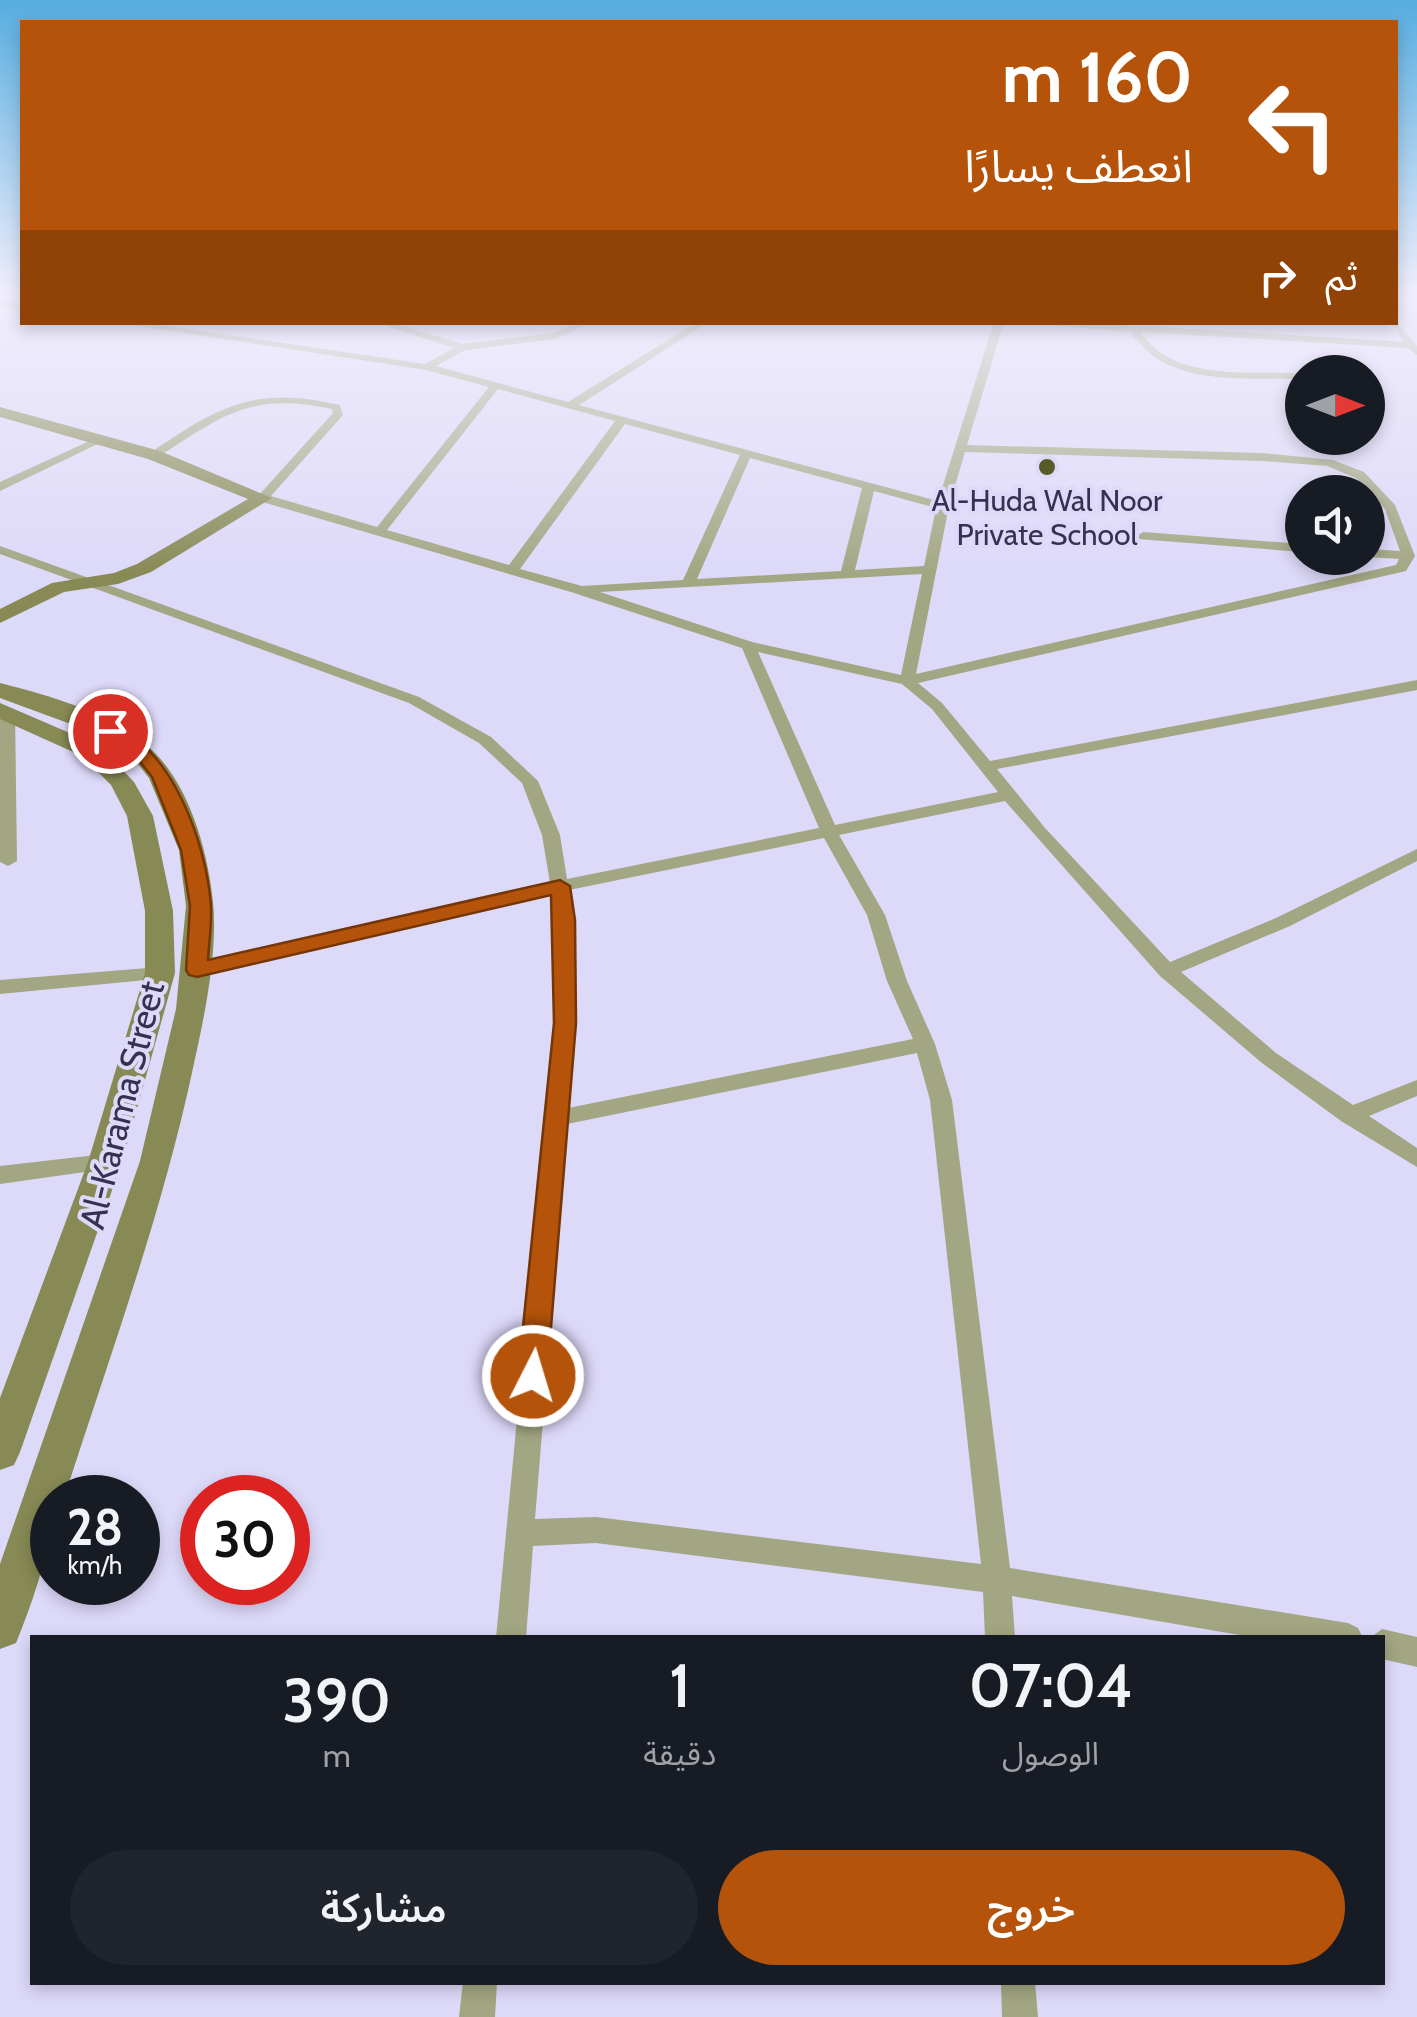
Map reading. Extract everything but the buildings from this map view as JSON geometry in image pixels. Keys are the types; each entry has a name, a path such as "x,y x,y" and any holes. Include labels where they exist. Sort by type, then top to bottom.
{"street":[{"path":"380,531 495,386"},
{"path":"501,386 944,506"},
{"path":"572,404 601,386"},
{"path":"907,681 944,506 981,386"},
{"path":"0,616 59,587 97,582 144,568 263,498 339,409 300,399 253,399 237,404 154,455"},
{"path":"0,412 154,455 263,498 748,645 907,681 1409,564 1391,508 1360,475 1329,463 1262,457 963,448"},
{"path":"511,572 622,420"},
{"path":"0,487 100,440"},
{"path":"689,582 746,454"},
{"path":"847,574 869,486"},
{"path":"1142,536 1285,547"},
{"path":"0,550 414,700 484,740 530,782 551,835 565,920 565,1023 510,1635"},
{"path":"576,590 929,570"},
{"path":"748,645 830,832 876,916 897,981 925,1044 941,1100 997,1580 1000,1635"},
{"path":"907,681 937,706 1094,895 1167,970 1269,1058 1417,1159"},
{"path":"987,766 1417,685"},
{"path":"2,704 8,861"},
{"name":"Al-Karama Street","path":"0,1626 156,1162 197,970 200,906 192,850 161,776 143,754 110,731 2,704"},
{"name":"Al-Karama Street","path":"0,1452 106,1162 160,973 159,910 140,816 122,782 90,751 2,704"},
{"path":"197,970 560,886 1009,795"},
{"path":"1167,970 1283,922 1417,854"},
{"path":"0,988 160,973"},
{"path":"558,1118 925,1044"},
{"path":"1349,1115 1417,1088"},
{"path":"0,1174 106,1162"},
{"path":"520,1533 596,1530 997,1580 1330,1635"},
{"path":"1385,1645 1417,1652"},
{"path":"477,2017 480,1985"},
{"path":"1018,1985 1020,2017"}],"place":[{"name":"Al-Huda Wal Noor Private School","path":"1047,467"}],"route":[{"path":"110,731 143,754 161,776 192,850 200,906 197,970 560,886 565,920 565,1023 533,1376"}]}
